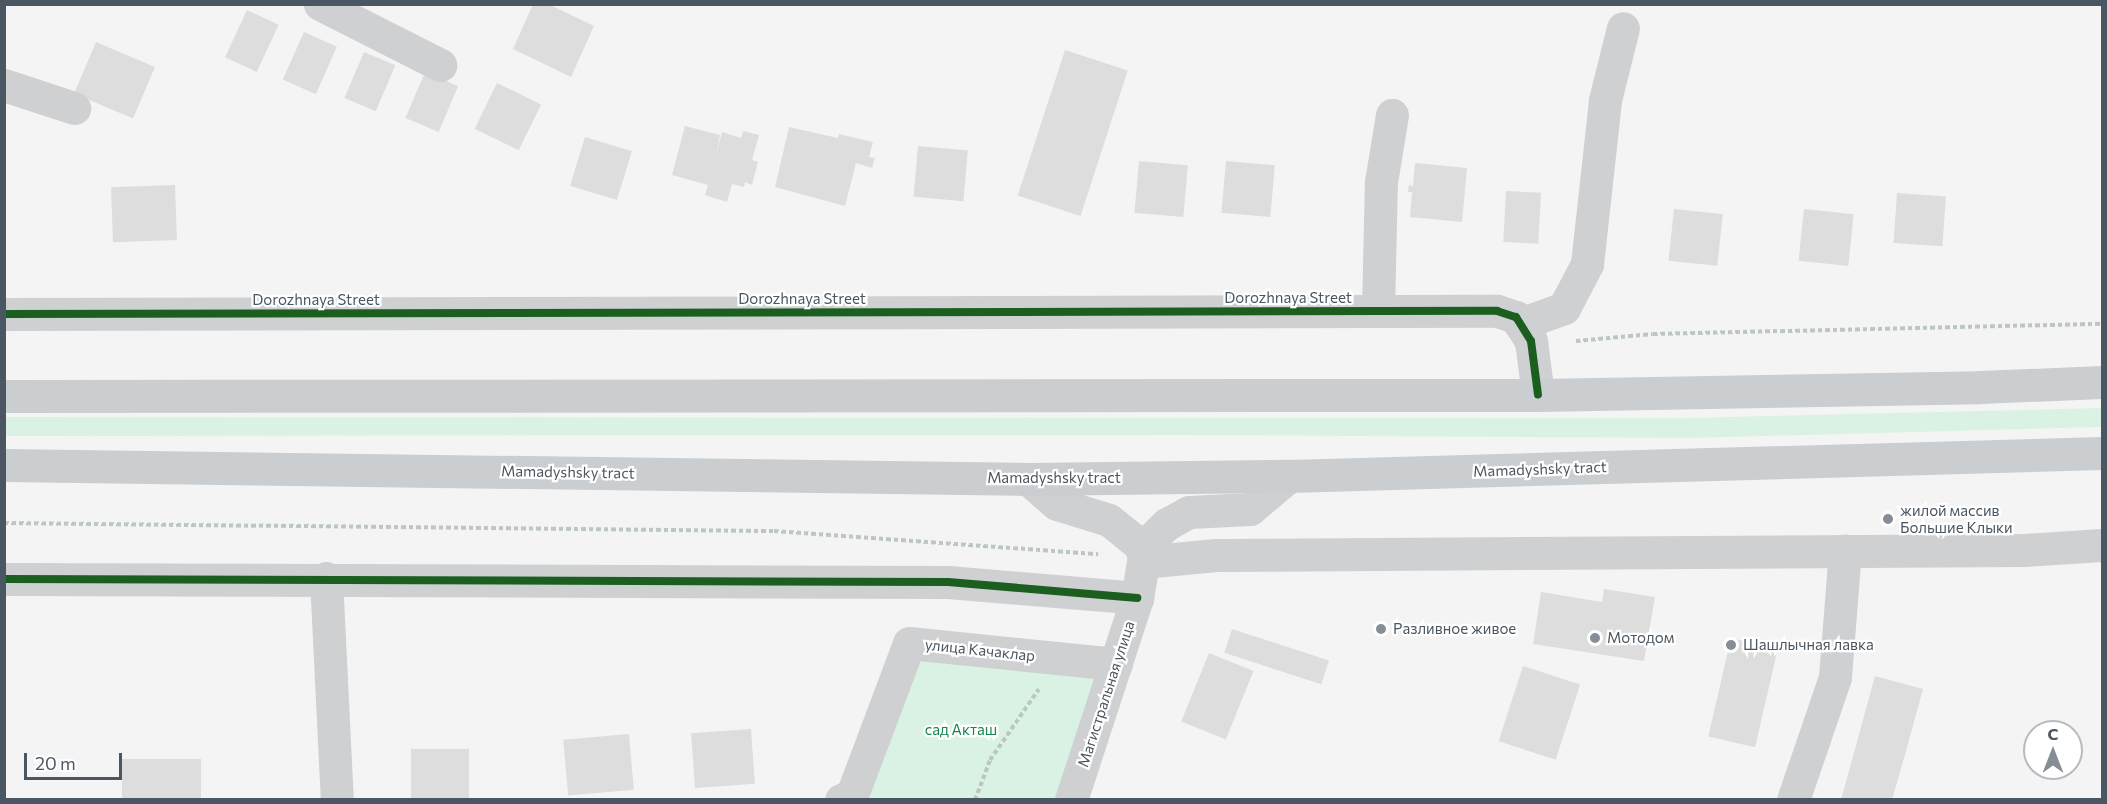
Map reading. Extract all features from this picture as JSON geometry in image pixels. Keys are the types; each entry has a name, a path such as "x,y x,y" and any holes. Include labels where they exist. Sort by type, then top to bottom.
{"main road":[{"path":"4,396 1538,395 1968,388 2103,381"},
{"name":"Mamadyshsky tract","path":"4,465 1028,478 1289,476 2103,453"}],"street":[{"path":"320,4 440,65"},
{"path":"1538,395 1531,341 1520,324 1564,308 1587,264 1605,100 1623,28"},
{"path":"4,85 74,108"},
{"path":"1378,311 1381,182 1392,115"},
{"name":"Dorozhnaya Street","path":"4,314 1497,311 1516,317 1520,324"},
{"name":"Магистральная улица","path":"1071,800 1137,598 1146,544 1167,524 1189,512 1250,509 1289,476"},
{"path":"1028,478 1057,504 1115,524 1139,544 1143,558 1216,555 2024,550 2103,544"},
{"path":"1793,800 1834,677 1845,550"},
{"path":"326,578 337,800"},
{"path":"4,579 326,578 948,582 1137,598"},
{"name":"улица Качаклар","path":"841,800 852,795 909,643 1116,664"}],"path":[{"path":"1575,341 1676,334 2103,324"},
{"path":"4,523 774,531 1100,554"}],"green space":[{"path":"2102,408 2102,427 1689,438 1182,435 4,436 5,417 1688,418"},
{"name":"сад Акташ","path":"914,655 1103,675 1061,799 863,800"}],"building":[{"path":"533,4 548,4 594,26 571,77 513,49"},
{"path":"247,10 279,25 257,72 225,57"},
{"path":"304,32 337,47 316,94 283,80"},
{"path":"96,42 155,67 133,119 74,94"},
{"path":"1065,50 1128,70 1080,216 1018,196"},
{"path":"364,52 395,65 376,111 344,98"},
{"path":"425,72 458,86 439,132 405,118"},
{"path":"497,83 541,104 519,150 475,129"},
{"path":"685,126 720,135 716,155 722,132 741,138 743,131 759,135 752,160 758,162 752,185 745,182 744,187 732,184 727,202 705,195 708,185 672,175"},
{"path":"789,127 838,138 839,134 873,142 869,157 875,158 872,168 856,163 845,206 775,187"},
{"path":"585,137 632,151 617,200 570,186"},
{"path":"918,146 968,150 963,201 914,197"},
{"path":"1139,161 1188,165 1183,217 1134,213"},
{"path":"1226,161 1275,165 1270,217 1221,213"},
{"path":"1415,163 1467,168 1462,222 1410,217 1412,192 1408,192 1409,185 1413,186"},
{"path":"175,185 177,240 113,242 111,187"},
{"path":"1506,191 1541,193 1538,244 1503,242"},
{"path":"1897,193 1946,196 1942,246 1894,243"},
{"path":"1674,209 1723,214 1717,266 1669,261"},
{"path":"1804,209 1854,214 1848,266 1799,261"},
{"path":"1604,589 1655,597 1644,661 1533,644 1541,592 1602,602"},
{"path":"1232,629 1329,661 1321,684 1224,653"},
{"path":"1731,638 1778,649 1755,747 1708,736"},
{"path":"1209,653 1254,671 1226,740 1181,722"},
{"path":"1523,666 1580,685 1556,760 1499,741"},
{"path":"1875,676 1923,689 1892,800 1841,800"},
{"path":"751,729 755,784 695,788 691,733"},
{"path":"629,734 634,790 568,796 563,740"},
{"path":"411,749 469,749 469,800 411,800"},
{"path":"122,759 201,759 201,800 122,800"}],"cycle path":[{"path":"4,314 1497,311 1516,317 1531,341 1538,395"},
{"path":"4,579 948,582 1137,598"}],"place":[{"name":"жилой массив Большие Клыки","path":"1888,519"},
{"name":"Разливное живое","path":"1381,629"},
{"name":"Мотодом","path":"1595,638"},
{"name":"Шашлычная лавка","path":"1731,645"}]}
